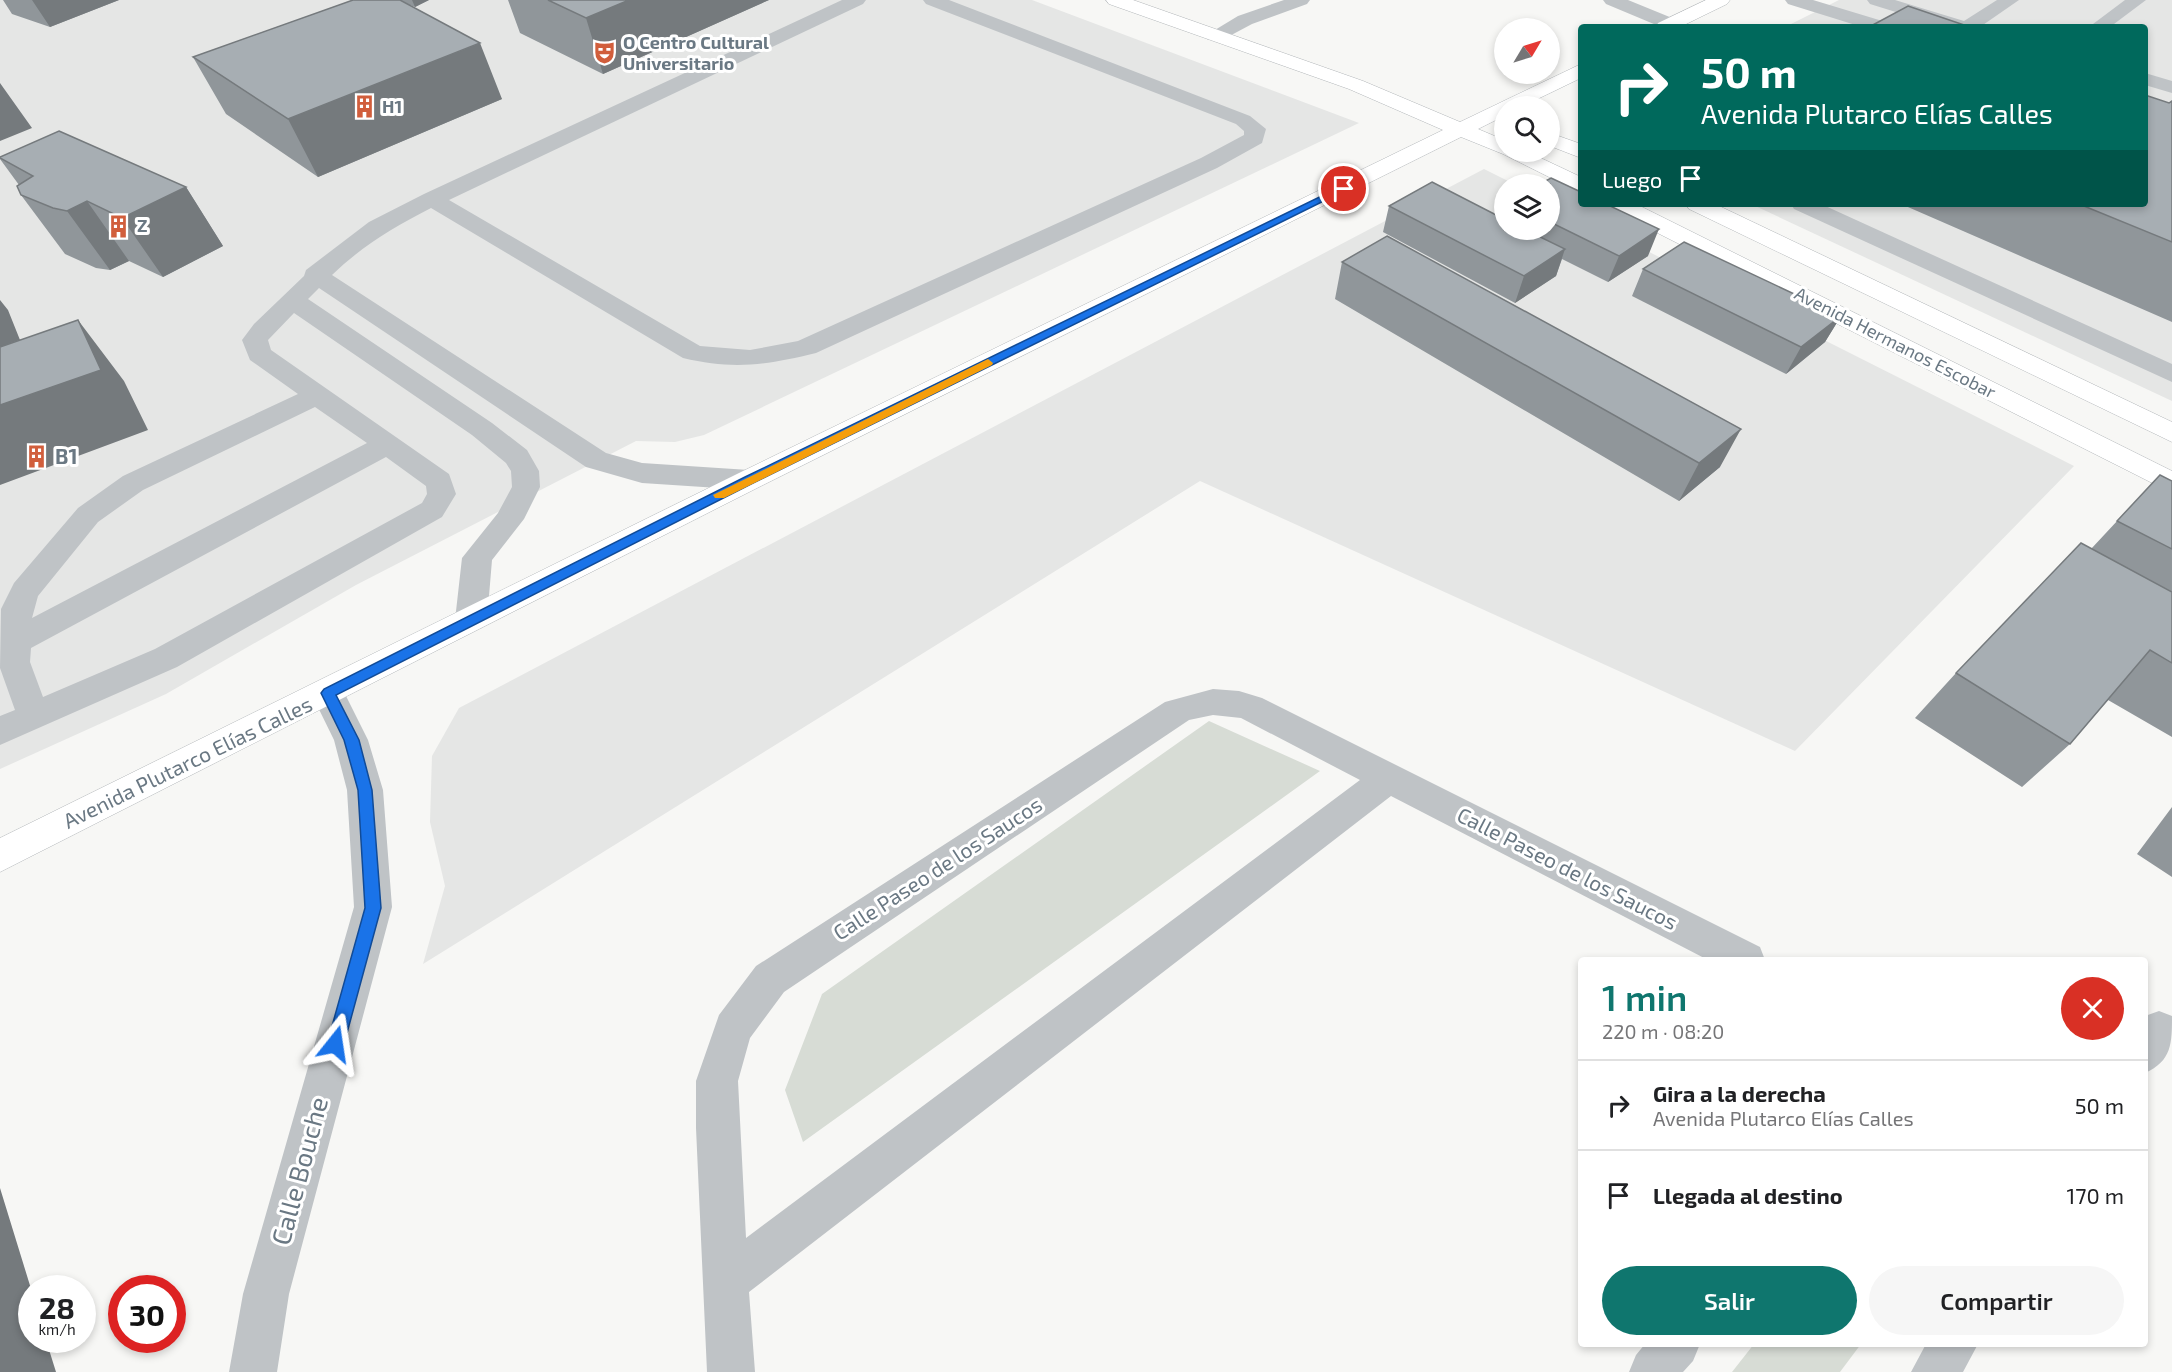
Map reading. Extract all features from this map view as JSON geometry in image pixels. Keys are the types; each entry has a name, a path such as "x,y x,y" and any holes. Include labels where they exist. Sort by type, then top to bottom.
{"main road":[{"path":"1115,0 1356,85 1493,117"},
{"path":"1672,24 1721,0"},
{"name":"Avenida Plutarco Elías Calles","path":"0,856 749,480 1493,117 1578,72"},
{"path":"1560,143 1578,151"},
{"path":"1532,162 1578,185"},
{"name":"Avenida Hermanos Escobar","path":"1624,207 2172,483"},
{"name":"Avenida Hermanos Escobar","path":"1703,207 2172,433"},
{"path":"1872,331 1921,340 2172,463"}],"street":[{"path":"0,731 166,658 432,510 442,494 439,482 259,354 255,340 263,329 315,275 344,250 377,227 432,200 857,0"},
{"path":"432,200 692,352 740,361 769,357 807,347 1209,163 1254,138 1255,129 1243,120 932,0"},
{"path":"1215,36 1245,20 1301,0"},
{"path":"1612,0 1664,24"},
{"path":"1794,0 1850,23 1885,1 1956,24"},
{"path":"1970,24 2010,0"},
{"path":"2102,24 2137,0"},
{"path":"1809,207 2172,374"},
{"path":"315,275 597,460 642,473 749,480"},
{"path":"292,300 482,429 517,457 525,471 526,488 510,519 477,558 471,620"},
{"path":"34,717 8,645 17,609 25,591 88,515 133,483 234,437 315,396"},
{"path":"8,645 388,444"},
{"name":"Calle Bouche","path":"253,1372 266,1294 373,908 365,790 351,740 328,693"},
{"name":"Calle Paseo de los Saucos","path":"731,1372 717,1081 733,1029 771,979 1177,711 1205,701 1229,701 1250,707 1740,957"},
{"path":"726,1281 1388,778"},
{"path":"1653,1372 1674,1347"},
{"path":"1935,1372 1952,1347"}],"shaded area":[{"path":"0,0 1032,0 1359,123 704,435 675,442 636,441 356,585 166,694 0,769"},
{"path":"1839,0 2172,0 2172,401 1757,207 2148,207 2148,24 1791,24"},
{"path":"1484,169 1494,174 1494,240 1560,240 1560,207 2074,466 1795,751 1200,481 423,964 445,886 430,822 432,756 459,708"},
{"path":"1209,721 1320,771 803,1142 785,1090 822,994"},
{"path":"1752,1347 1859,1347 1840,1372 1732,1372"}],"building":[{"path":"353,0 400,0 480,43 288,119 193,57"},
{"path":"548,0 629,0 586,18"},
{"path":"1908,6 1961,24 1875,24"},
{"path":"2148,96 2169,103 2172,101 2172,242 2086,207 2148,207"},
{"path":"59,131 186,187 122,218 87,201 67,211 21,195 17,186 33,176 0,157"},
{"path":"1432,182 1494,214 1494,240 1547,240 1565,249 1524,276 1389,206"},
{"path":"1560,182 1578,191 1578,207 1612,207 1659,229 1619,256 1560,227"},
{"path":"1387,236 1741,429 1699,463 1342,262"},
{"path":"1684,242 1841,316 1801,347 1643,269"},
{"path":"78,320 101,370 0,405 0,347"},
{"path":"2160,475 2172,481 2172,549 2117,521"},
{"path":"2081,543 2172,592 2172,663 2150,650 2070,744 1956,673"}],"slow traffic":[{"path":"719,495 988,363"}],"place":[{"name":"O Centro Cultural Universitario","path":"605,53"},
{"name":"H1","path":"364,107"},
{"name":"Z","path":"119,226"},
{"name":"B1","path":"37,457"}],"route":[{"path":"335,1044 373,908 365,790 351,740 328,693 749,480 1344,189"}]}
